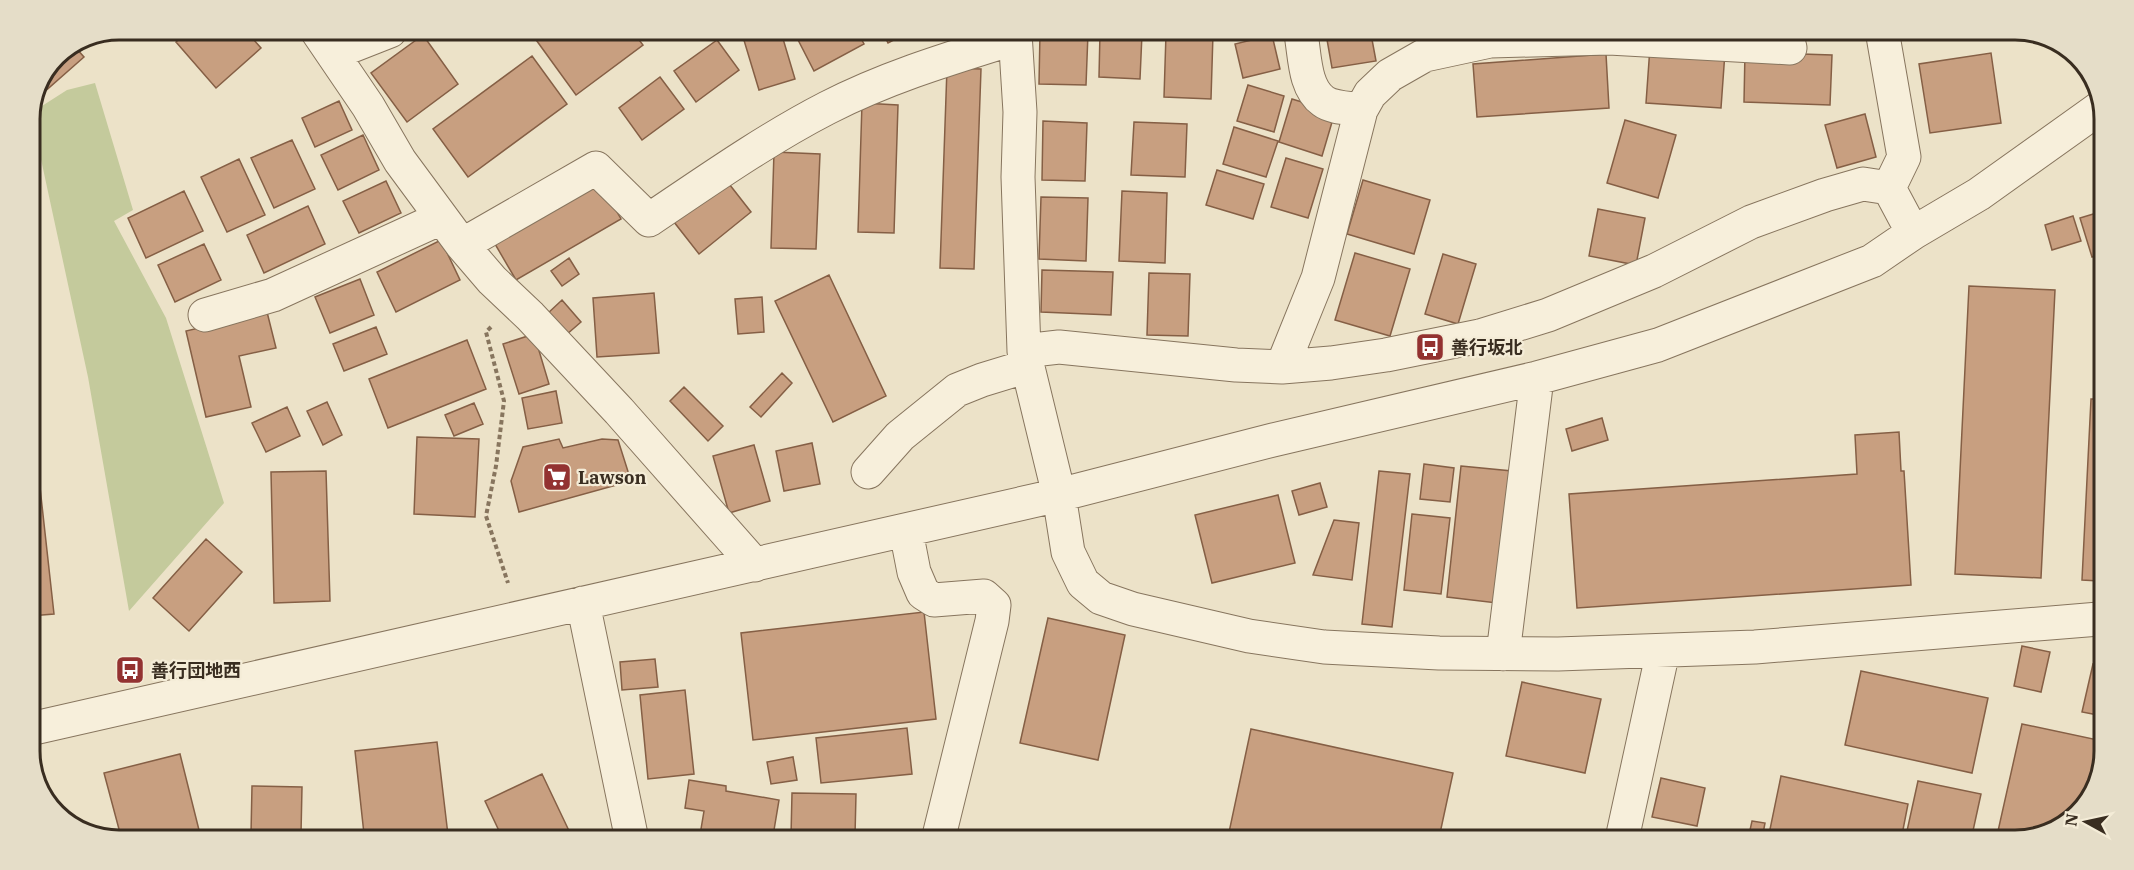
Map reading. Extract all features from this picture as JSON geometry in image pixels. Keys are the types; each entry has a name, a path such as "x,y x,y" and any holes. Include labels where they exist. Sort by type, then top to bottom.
{"street":[{"path":"462,245 596,168 649,220 750,152 827,108 900,75 1003,40"},
{"path":"1015,40 1020,112 1018,177 1026,358 1059,495 1068,552 1083,583 1101,598 1133,609 1249,636 1324,647 1439,653 1663,651 1755,647 2094,619"},
{"path":"1302,40 1308,76 1315,92 1325,103 1361,110"},
{"path":"1282,367 1318,278 1361,110 1370,94 1390,75 1425,55 1490,41 1530,40"},
{"path":"1645,40 1790,48 1788,40"},
{"path":"1885,40 1904,157 1889,188"},
{"path":"325,42 368,106 400,161 462,245 492,280 518,304 619,411 755,565"},
{"path":"41,727 1059,495 1273,440 1537,378 1658,345 1872,261 1913,233 1979,194 2093,113"},
{"path":"868,472 900,436 957,390 1026,358 1059,347 1236,365 1282,367 1331,363 1480,336 1548,315 1654,271 1751,222 1825,195 1863,184 1889,188"},
{"path":"1889,188 1913,233"},
{"path":"205,315 273,295 441,218"},
{"path":"1503,654 1537,378"},
{"path":"906,531 914,572 923,594 934,600 984,596 994,605 940,830"},
{"path":"583,603 630,830"},
{"path":"1624,830 1663,651"}],"path":[{"path":"509,584 486,516 496,466 504,401 486,332 518,304"}],"green space":[{"path":"95,83 133,210 114,221 166,318 224,503 129,611 88,377 40,155 42,106 67,90"}],"building":[{"path":"178,40 254,40 261,48 216,88 176,42"},
{"path":"416,40 427,40 458,84 407,122 371,73"},
{"path":"536,40 639,40 643,45 576,95"},
{"path":"717,40 739,70 696,102 674,71"},
{"path":"744,40 783,40 795,79 759,90"},
{"path":"798,40 862,40 864,44 814,71"},
{"path":"1040,40 1088,40 1086,85 1039,84"},
{"path":"1100,40 1142,40 1140,79 1099,77"},
{"path":"1166,40 1213,40 1211,99 1164,97"},
{"path":"1251,40 1273,40 1280,69 1243,78 1235,44"},
{"path":"1327,40 1372,40 1376,61 1332,68"},
{"path":"1650,47 1725,52 1721,108 1646,103"},
{"path":"80,52 84,57 47,90 64,64"},
{"path":"1745,52 1832,55 1830,105 1744,102"},
{"path":"1991,53 2001,123 1930,133 1919,64"},
{"path":"1606,54 1609,108 1477,117 1473,64"},
{"path":"532,56 567,104 468,177 433,129"},
{"path":"947,68 981,69 974,269 940,268"},
{"path":"660,77 684,109 642,140 619,108"},
{"path":"1248,85 1284,96 1274,132 1237,121"},
{"path":"1292,99 1335,112 1322,156 1279,142"},
{"path":"339,101 352,130 315,147 302,118"},
{"path":"862,103 898,105 894,233 858,232"},
{"path":"1865,114 1876,157 1837,168 1825,125"},
{"path":"1625,120 1676,135 1658,198 1607,183"},
{"path":"1043,121 1087,123 1085,181 1042,180"},
{"path":"1134,122 1187,124 1185,177 1131,175"},
{"path":"1234,127 1278,141 1266,177 1223,164"},
{"path":"363,135 379,170 338,190 321,155"},
{"path":"292,140 315,189 274,208 251,158"},
{"path":"774,152 820,154 816,249 771,248"},
{"path":"1286,158 1323,169 1308,218 1271,207"},
{"path":"239,159 265,215 227,232 201,177"},
{"path":"1217,170 1264,184 1253,219 1206,205"},
{"path":"726,180 751,212 699,254 674,222"},
{"path":"1363,180 1430,200 1414,254 1347,234"},
{"path":"386,181 401,213 359,233 343,201"},
{"path":"600,182 621,219 516,280 495,244"},
{"path":"184,191 203,231 146,258 128,218"},
{"path":"1122,191 1167,193 1165,263 1119,261"},
{"path":"1041,197 1088,198 1086,261 1039,259"},
{"path":"308,206 325,244 264,273 247,235"},
{"path":"1598,209 1645,218 1636,265 1589,256"},
{"path":"2093,214 2093,257 2092,257 2080,218"},
{"path":"2073,216 2081,241 2052,250 2045,225"},
{"path":"441,240 460,280 396,312 377,272"},
{"path":"204,244 221,280 175,302 158,265"},
{"path":"1355,253 1410,269 1390,336 1335,320"},
{"path":"1443,254 1476,264 1458,324 1425,314"},
{"path":"569,258 579,274 562,286 551,271"},
{"path":"1042,270 1113,272 1111,315 1041,312"},
{"path":"1149,273 1190,274 1188,336 1147,335"},
{"path":"829,275 886,396 833,422 775,301"},
{"path":"360,279 374,315 330,333 315,297"},
{"path":"1969,286 2055,290 2041,578 1955,574"},
{"path":"654,293 659,353 597,357 593,298"},
{"path":"762,297 764,332 738,334 735,299"},
{"path":"562,300 581,322 566,335 547,314"},
{"path":"267,312 276,348 239,356 251,407 206,417 186,331"},
{"path":"376,327 387,354 344,371 333,344"},
{"path":"534,334 549,384 519,394 503,344"},
{"path":"467,340 486,389 388,428 369,379"},
{"path":"782,373 792,383 761,417 750,407"},
{"path":"684,387 723,426 708,441 670,401"},
{"path":"556,391 562,423 528,429 522,398"},
{"path":"2091,399 2093,399 2094,581 2082,580"},
{"path":"327,402 342,435 323,445 307,411"},
{"path":"474,403 483,424 454,436 445,415"},
{"path":"287,407 300,436 266,452 252,423"},
{"path":"1602,418 1608,440 1572,451 1566,429"},
{"path":"1899,432 1901,471 1904,471 1911,585 1577,608 1569,494 1857,474 1855,435"},
{"path":"417,437 479,439 475,517 414,514"},
{"path":"559,439 563,448 602,439 618,440 631,481 519,512 511,481 523,447"},
{"path":"812,443 820,484 784,491 776,451"},
{"path":"754,445 770,501 729,513 713,456"},
{"path":"1424,464 1454,468 1450,502 1420,499"},
{"path":"1461,466 1512,471 1497,603 1447,597"},
{"path":"326,471 330,601 274,603 271,472"},
{"path":"1379,471 1410,474 1392,627 1362,624"},
{"path":"1320,483 1327,507 1299,515 1292,491"},
{"path":"41,493 54,614 41,615"},
{"path":"1278,495 1295,563 1212,583 1195,515"},
{"path":"1412,514 1450,518 1441,594 1404,590"},
{"path":"1334,520 1359,523 1352,580 1313,575"},
{"path":"206,539 242,572 189,631 153,598"},
{"path":"924,612 936,719 753,740 741,633"},
{"path":"1048,618 1125,635 1098,760 1020,743"},
{"path":"2022,646 2050,652 2041,692 2014,686"},
{"path":"655,659 658,687 622,690 620,662"},
{"path":"2093,664 2094,664 2094,714 2082,712"},
{"path":"1861,671 1988,698 1972,773 1845,745"},
{"path":"1522,682 1601,699 1585,773 1506,756"},
{"path":"685,690 694,774 648,779 640,695"},
{"path":"2022,724 2094,739 2093,761 2081,792 2056,792 2056,817 2035,827 1998,830"},
{"path":"907,728 912,774 821,783 816,738"},
{"path":"1251,729 1453,773 1441,830 1229,830"},
{"path":"437,742 447,830 364,830 355,751"},
{"path":"180,754 199,830 119,830 104,773"},
{"path":"793,757 797,780 771,784 767,762"},
{"path":"542,774 569,830 499,830 485,801"},
{"path":"1781,776 1908,804 1903,830 1770,830"},
{"path":"1661,778 1705,788 1697,826 1652,817"},
{"path":"689,780 726,786 726,791 779,800 774,830 701,830 704,811 685,808"},
{"path":"1918,781 1981,794 1973,830 1907,830"},
{"path":"252,786 302,787 301,830 251,830"},
{"path":"792,793 856,794 855,830 791,830"},
{"path":"1752,821 1765,823 1764,830 1750,830"}],"place":[{"name":"善行坂北","path":"1430,347"},
{"name":"Lawson","path":"557,477"},
{"name":"善行団地西","path":"130,670"}]}
